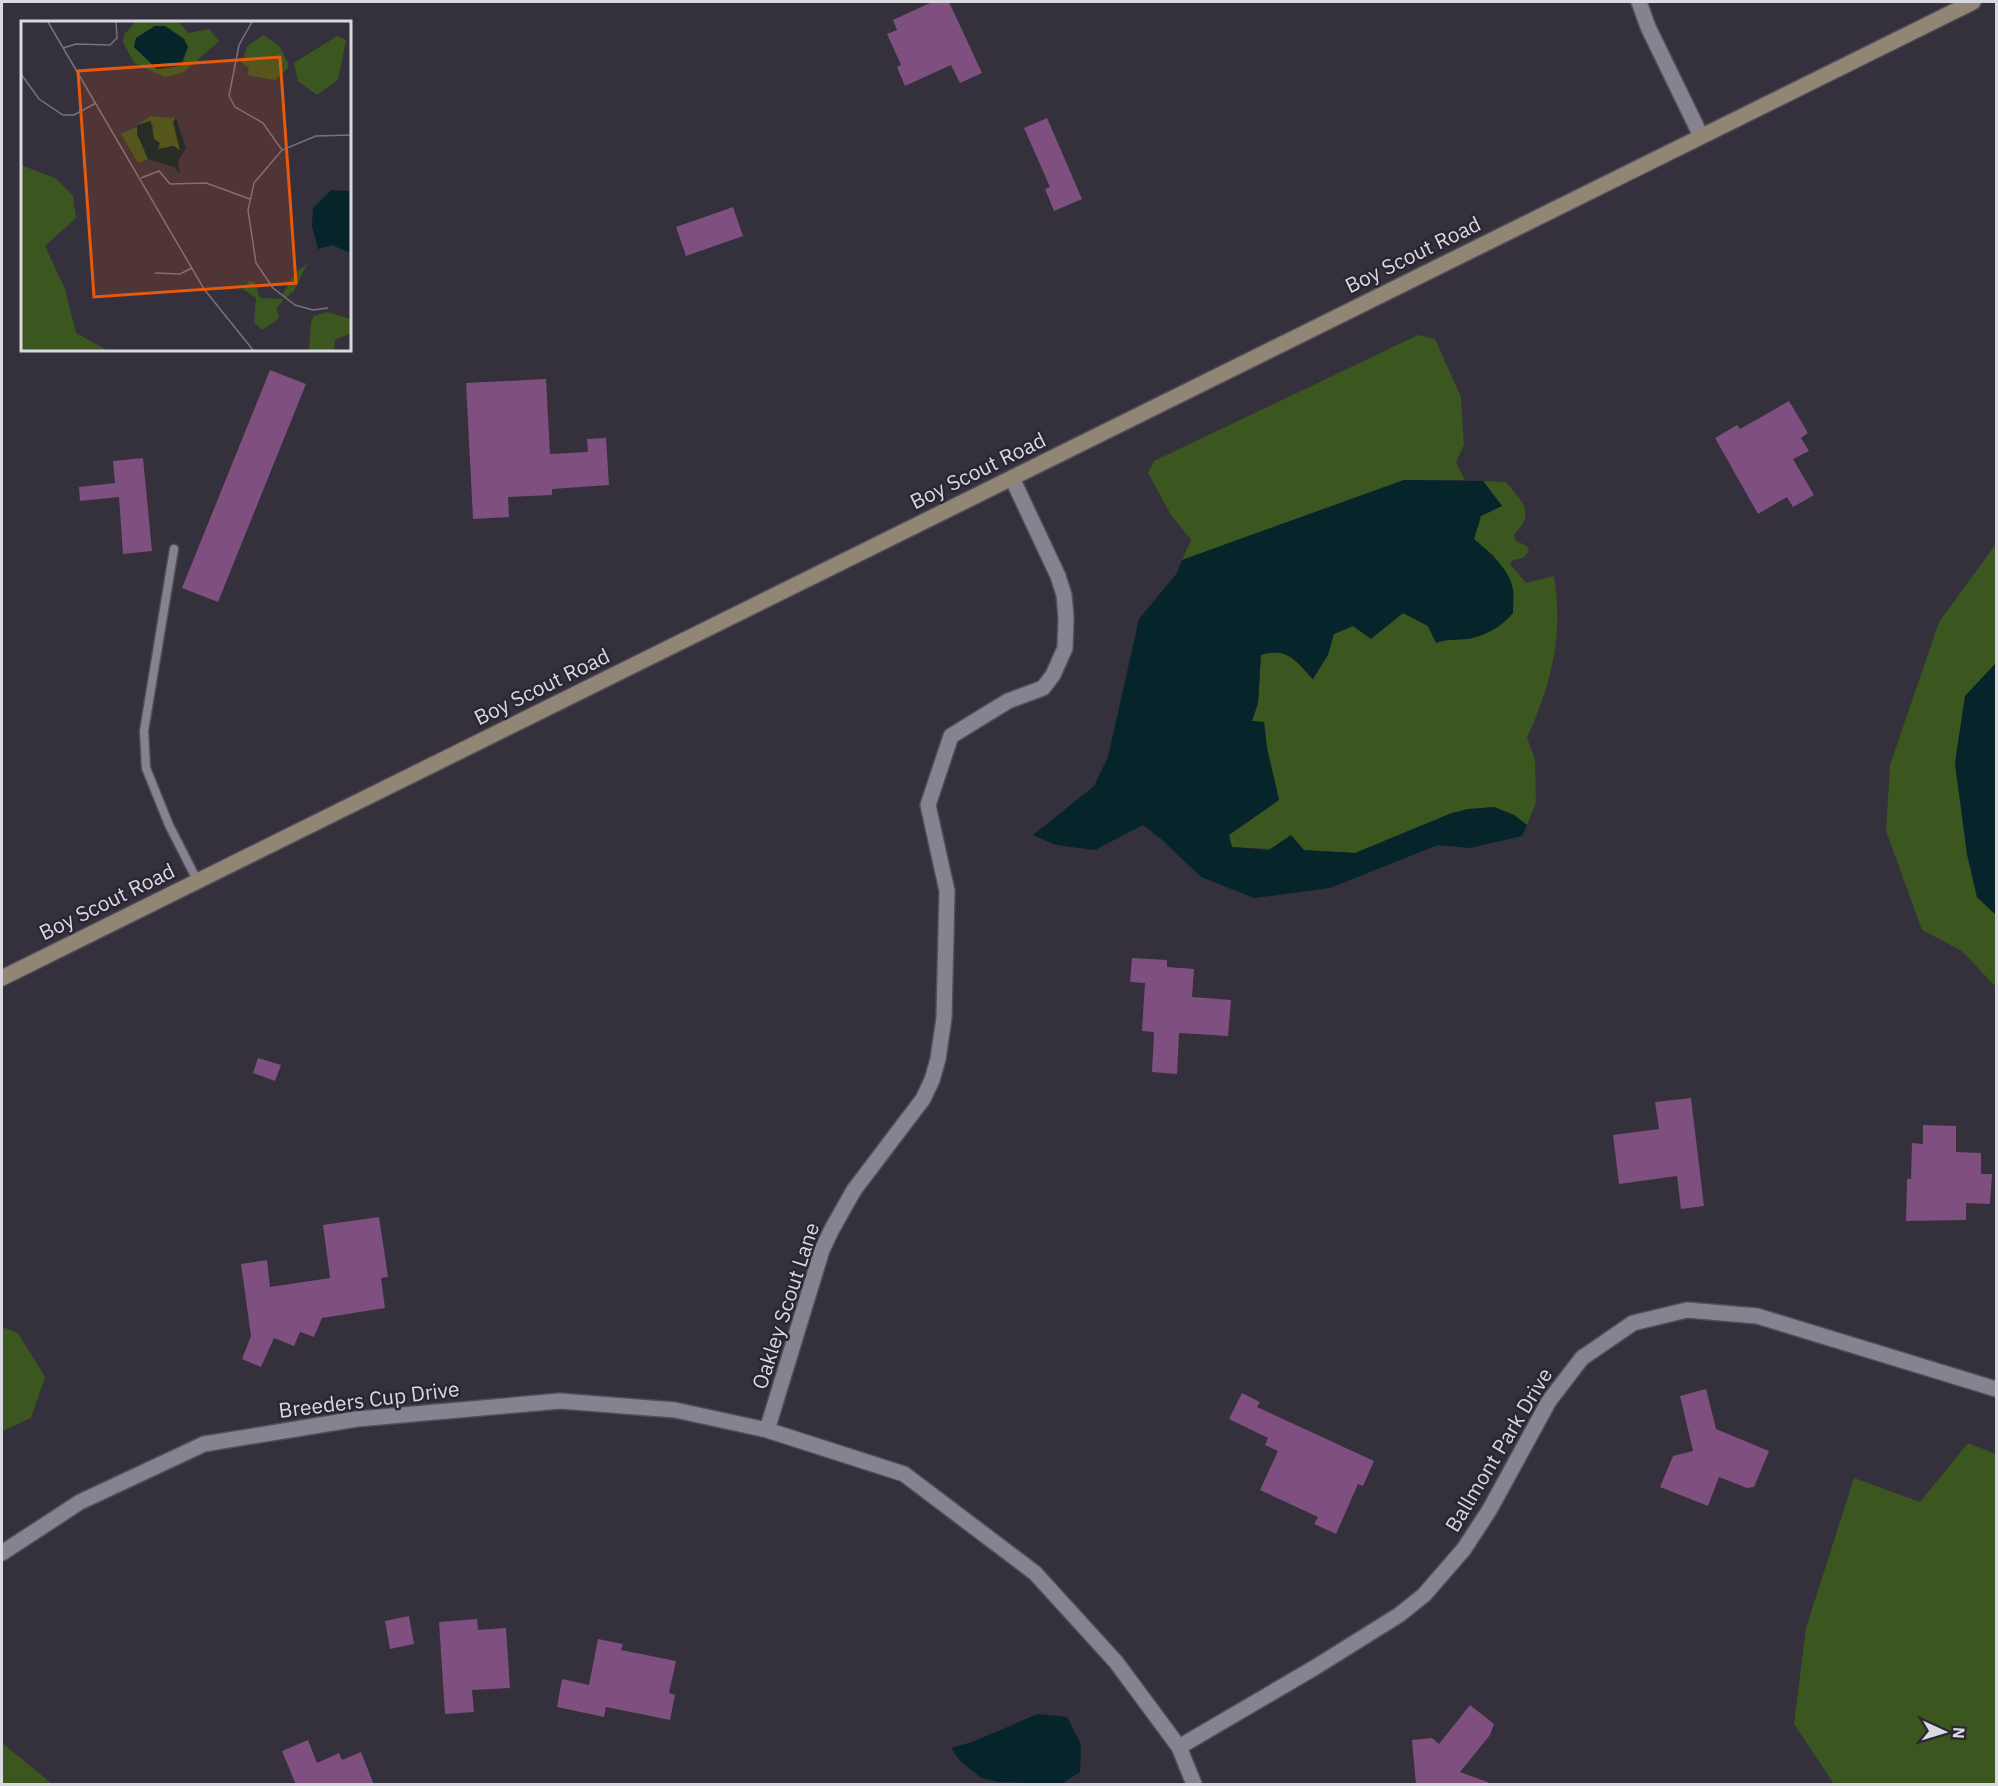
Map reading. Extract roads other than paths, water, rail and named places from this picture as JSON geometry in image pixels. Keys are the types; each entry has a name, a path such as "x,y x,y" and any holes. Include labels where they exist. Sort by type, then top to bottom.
{"street":[{"path":"1639,2 1648,27 1701,136"},
{"name":"Boy Scout Road","path":"2,978 1973,2"},
{"name":"Oakley Scout Lane","path":"767,1430 822,1251 832,1228 854,1190 923,1099 938,1059 944,1018 947,891 928,805 951,736 1008,702 1043,688 1053,675 1065,648 1064,595 1058,576 1012,478"},
{"name":"Ballmont Park Drive","path":"1179,1747 1323,1662 1399,1614 1425,1594 1464,1549 1490,1509 1550,1401 1582,1358 1633,1323 1687,1310 1757,1316 1996,1389"},
{"name":"Breeders Cup Drive","path":"2,1553 80,1502 204,1444 357,1419 561,1401 675,1410 767,1430"},
{"path":"767,1430 904,1474 1035,1573 1116,1662 1179,1747 1194,1785"}],"lane":[{"path":"174,549 144,731 146,768 169,825 197,880"}]}
